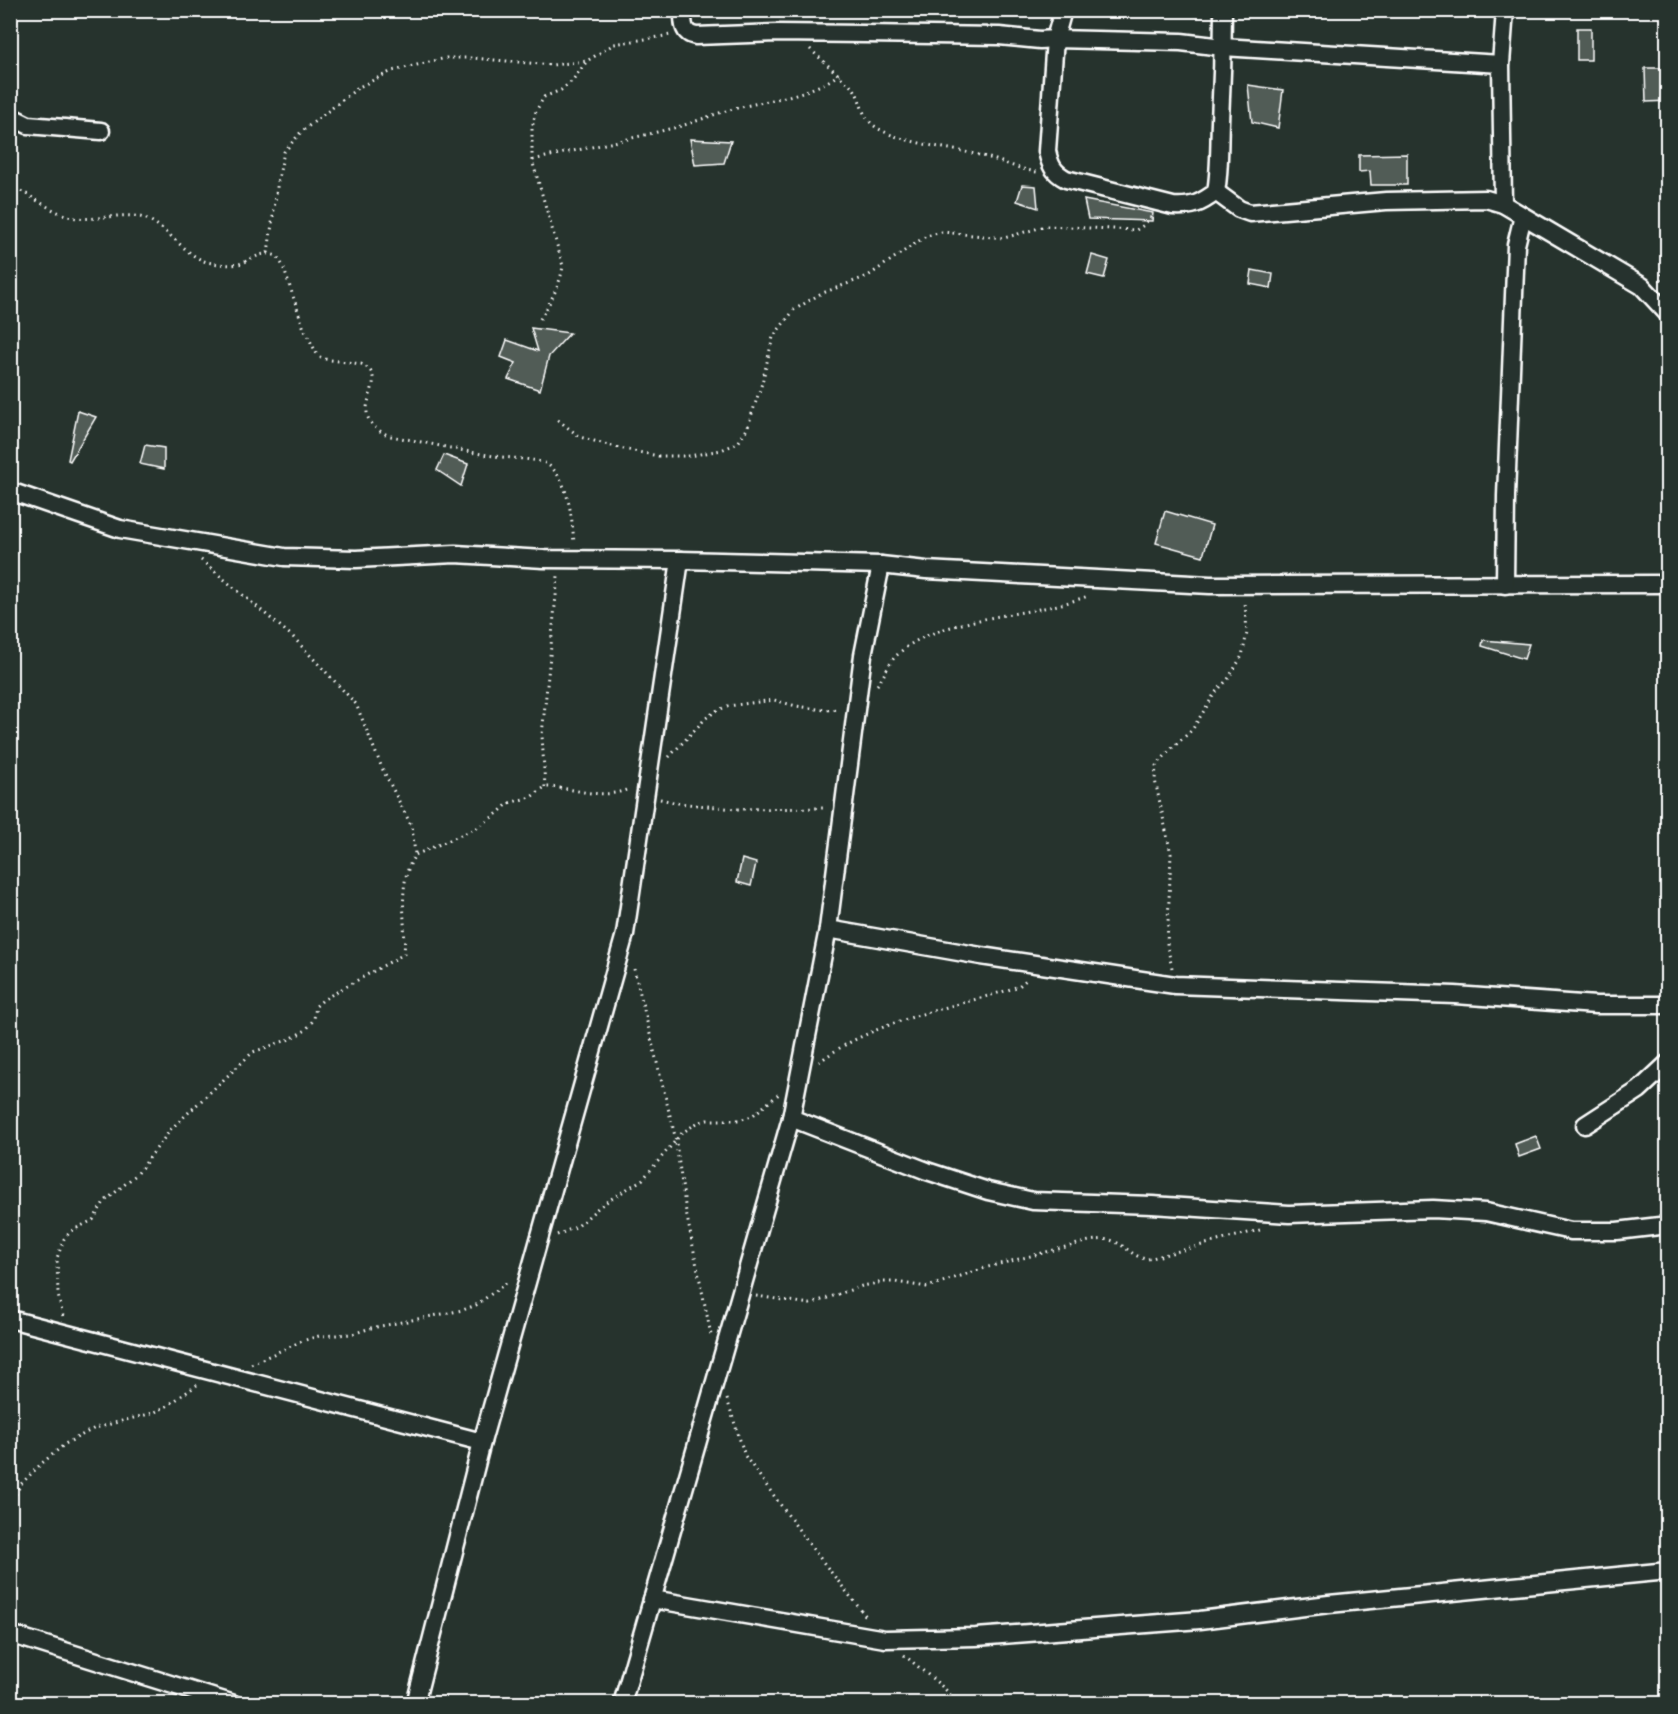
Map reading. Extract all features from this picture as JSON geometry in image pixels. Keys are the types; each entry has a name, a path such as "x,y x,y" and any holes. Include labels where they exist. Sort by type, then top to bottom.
{"street":[{"path":"683,10 685,29 696,36 796,33 1181,42 1222,47 1501,64"},
{"path":"1063,10 1055,39 1047,151 1050,166 1066,178 1162,204 1190,207 1216,192 1220,165 1223,10"},
{"path":"1503,204 1501,64 1505,10"},
{"path":"10,116 28,125 101,131"},
{"path":"1216,192 1239,209 1250,213 1386,201 1486,199 1503,204 1642,286 1663,309"},
{"path":"1505,585 1506,496 1516,245 1523,216"},
{"path":"10,491 120,529 284,557 356,559 455,554 568,559 881,565 926,570 1244,586 1668,584"},
{"path":"415,1704 482,1442 625,934 680,560"},
{"path":"622,1704 791,1118 828,929 863,656 881,565"},
{"path":"828,929 981,956 1175,985 1455,995 1596,1005 1668,1005"},
{"path":"1585,1125 1639,1090 1668,1063"},
{"path":"791,1118 927,1171 988,1191 1034,1201 1152,1205 1289,1214 1443,1210 1486,1212 1571,1231 1617,1231 1668,1225"},
{"path":"10,1319 482,1442"},
{"path":"652,1599 885,1639 976,1637 1200,1620 1329,1604 1668,1571"},
{"path":"10,1634 234,1704"}],"path":[{"path":"540,319 561,279 563,266 532,160 532,128 536,111 544,98 561,90 572,81 587,61 614,44 688,33"},
{"path":"796,33 805,45 839,74 859,96 864,115 869,122 889,134 981,155 1030,171 1054,171"},
{"path":"268,253 284,152 301,132 359,87 392,71 446,58 552,65 587,61"},
{"path":"532,160 675,128 727,110 811,88 831,81 839,74"},
{"path":"10,186 28,193 44,204 71,217 135,216 147,219 166,230 197,259 236,265 268,253 277,256 283,266 304,329 318,356 324,359 361,363 372,375 373,388 366,416 368,422 377,430 390,436 493,456 544,463 558,476 571,509 568,559 542,735 545,787"},
{"path":"1663,309 1668,191"},
{"path":"558,420 580,437 658,456 690,456 721,450 738,443 747,429 762,383 773,337 794,310 820,294 868,276 926,236 942,232 1004,238 1046,226 1136,230 1144,225 1162,204"},
{"path":"67,1334 58,1295 57,1258 64,1239 71,1231 93,1220 104,1202 138,1173 171,1129 253,1052 290,1039 306,1030 314,1019 316,1006 324,999 404,954 404,884 415,855 412,827 382,768 356,704 293,637 177,540"},
{"path":"1175,985 1167,945 1171,854 1155,780 1156,766 1192,730 1242,656 1247,633 1244,586"},
{"path":"667,758 706,718 728,706 774,700 825,710 846,707 857,702 880,681 895,656 906,647 925,638 950,627 1005,614 1044,608 1096,594"},
{"path":"415,855 477,828 509,803 531,797 545,787 613,795 647,787 678,803 735,809 785,810 820,807 843,810"},
{"path":"537,1245 578,1226 600,1206 643,1179 682,1133 697,1123 707,1120 740,1120 752,1116 828,1055 891,1024 1019,986 1026,980"},
{"path":"741,1293 810,1304 862,1286 884,1282 927,1287 988,1267 1089,1241 1105,1239 1114,1241 1132,1254 1148,1259 1265,1228"},
{"path":"10,1505 21,1484 41,1464 81,1434 95,1428 153,1413 194,1387 227,1375 302,1341 319,1336 352,1334 371,1328 463,1310 476,1305 504,1284 531,1269"},
{"path":"885,1639 945,1689 959,1704"}],"building":[{"path":"1577,28 1591,28 1591,60 1577,60"},
{"path":"1645,68 1668,68 1668,101 1646,102"},
{"path":"1248,85 1283,90 1278,128 1252,122"},
{"path":"690,139 731,141 724,163 695,165"},
{"path":"1407,154 1407,185 1371,185 1370,171 1359,172 1359,155"},
{"path":"1022,185 1036,186 1038,208 1017,201"},
{"path":"1084,200 1153,213 1152,221 1088,219"},
{"path":"1092,255 1109,260 1104,278 1087,274"},
{"path":"1252,270 1273,274 1271,288 1250,284"},
{"path":"531,328 570,333 549,356 540,390 508,379 516,363 501,357 507,340 538,351"},
{"path":"78,411 96,417 70,461 68,460"},
{"path":"145,445 164,448 164,469 140,464"},
{"path":"444,455 468,464 461,486 437,470"},
{"path":"1165,511 1212,525 1203,556 1156,543"},
{"path":"1483,640 1529,644 1524,659 1482,646"},
{"path":"742,859 756,863 751,886 737,882"},
{"path":"1536,1136 1541,1149 1519,1157 1515,1144"}]}
